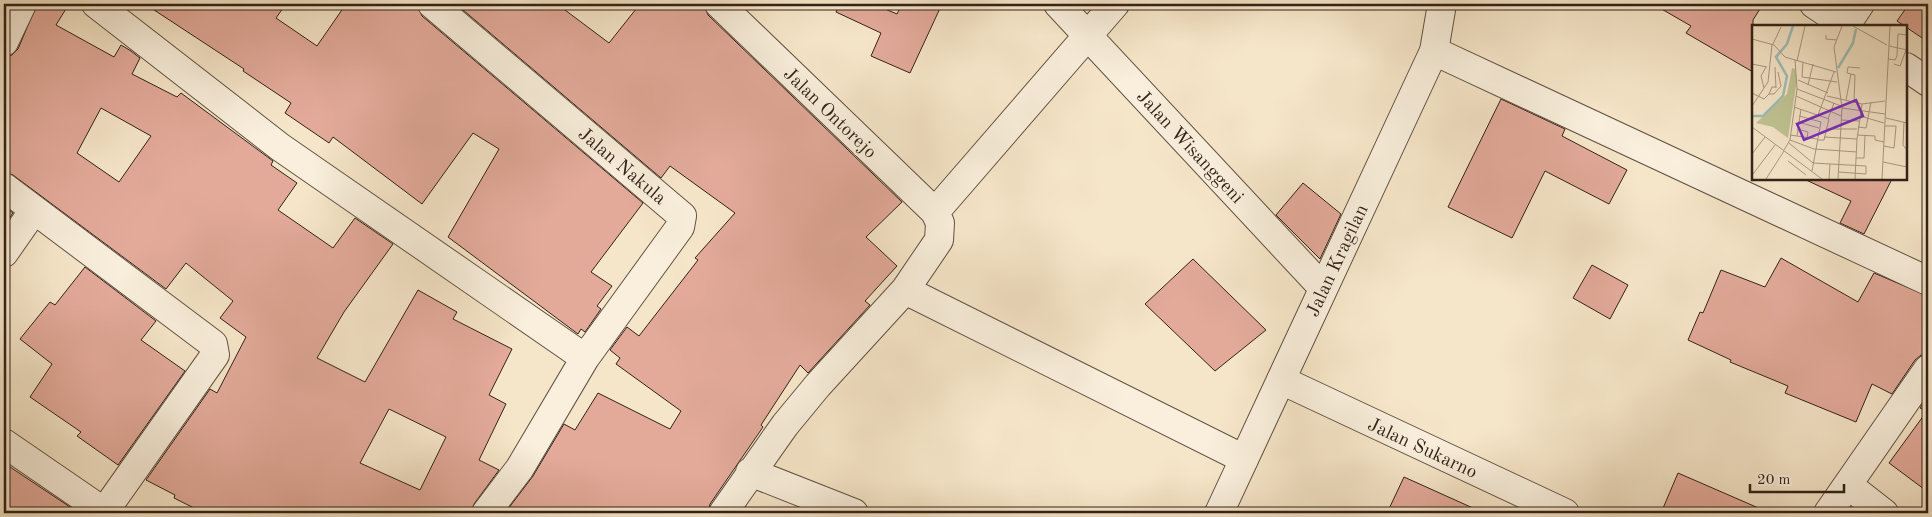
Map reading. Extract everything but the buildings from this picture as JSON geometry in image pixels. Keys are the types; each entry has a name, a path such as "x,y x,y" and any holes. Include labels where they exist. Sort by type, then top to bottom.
{"street":[{"path":"4,42 22,4"},
{"path":"96,4 280,147 585,358 520,468 486,513"},
{"name":"Jalan Nakula","path":"432,4 682,216 680,227 585,358"},
{"name":"Jalan Ontorejo","path":"719,4 938,218"},
{"name":"Jalan Wisanggeni","path":"1058,4 1323,288"},
{"path":"723,513 750,472 818,384 905,290 939,240 938,218 1087,35 1115,4"},
{"name":"Jalan Kragilan","path":"1219,513 1434,51 1442,4"},
{"path":"1814,4 1851,18"},
{"path":"1434,51 1928,281"},
{"path":"1907,68 1928,82"},
{"path":"4,187 213,344 215,348 215,354 105,513 4,443"},
{"path":"4,253 34,210"},
{"path":"905,290 1244,459"},
{"path":"1828,513 1928,369"},
{"name":"Jalan Sukarno","path":"1281,380 1565,513"},
{"path":"750,472 854,513"},
{"path":"1848,485 1884,513"}]}
